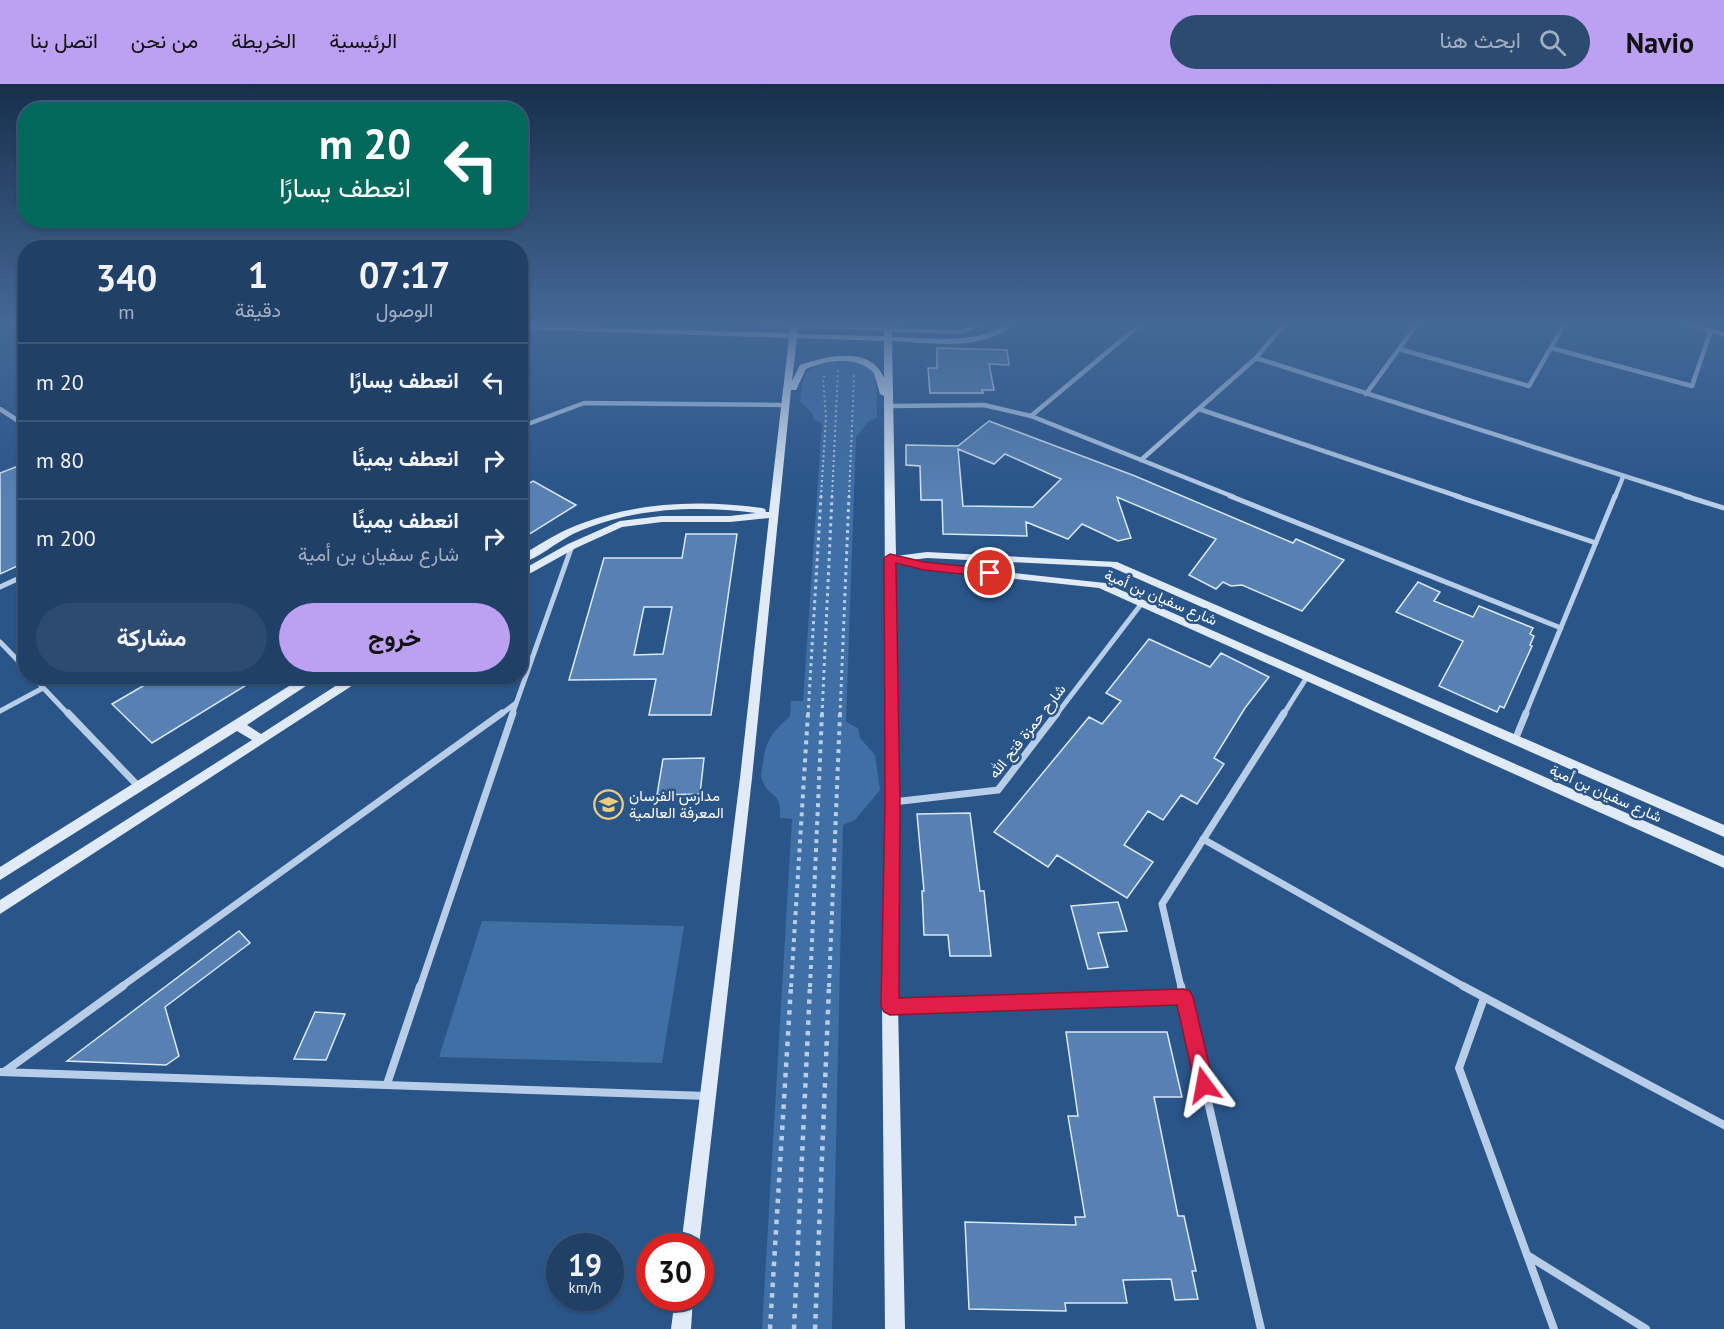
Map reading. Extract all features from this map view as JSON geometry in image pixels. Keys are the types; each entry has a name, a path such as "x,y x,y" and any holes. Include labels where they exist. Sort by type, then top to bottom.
{"street":[{"path":"691,1233 789,381"},
{"path":"787,405 795,381"},
{"path":"881,381 889,406"},
{"path":"888,381 892,802 890,1006 895,1329"},
{"path":"1031,416 1073,381"},
{"path":"1141,460 1230,381"},
{"path":"1327,381 1724,508"},
{"path":"1366,394 1375,381"},
{"path":"1512,381 1529,386 1532,381"},
{"path":"1674,381 1692,386 1694,381"},
{"path":"528,424 584,403 787,405"},
{"path":"889,406 984,405 1031,416 1561,628"},
{"path":"0,409 18,421"},
{"path":"1199,409 1596,543"},
{"path":"1515,740 1623,477"},
{"path":"528,556 576,529 642,509 732,506 775,514"},
{"path":"528,571 572,546 620,524 662,519 730,519 775,514"},
{"path":"528,670 572,546"},
{"name":"شارع سفيان بن أمية","path":"890,558 927,555 1113,564 1724,831"},
{"name":"شارع سفيان بن أمية","path":"890,558 924,566 1101,585 1724,862"},
{"path":"0,587 18,578"},
{"name":"شارح حمزة فتح الله","path":"892,802 998,790 1142,603"},
{"path":"0,642 18,661"},
{"path":"1261,1329 1162,904 1307,677"},
{"path":"39,684 139,787"},
{"path":"0,874 302,684"},
{"path":"0,908 348,684"},
{"path":"387,1084 523,684"},
{"path":"0,711 43,688"},
{"path":"2,1072 516,704"},
{"path":"237,725 261,740"},
{"path":"1203,839 1484,998 1724,1125"},
{"path":"890,1006 1184,997"},
{"path":"1484,998 1459,1068 1554,1329"},
{"path":"2,1072 707,1096"},
{"path":"1527,1254 1646,1329"},
{"path":"681,1329 683,1311"}],"path":[{"path":"770,1329 826,417 823,381"},
{"path":"794,1329 837,381"},
{"path":"815,1329 854,381"}],"shaded area":[{"path":"803,381 876,381 877,418 869,421 856,437 846,722 858,728 860,738 875,755 880,790 855,820 843,825 832,1329 762,1329 792,819 780,818 779,803 762,780 762,772 768,742 790,716 791,701 803,701 822,423 814,420 812,413 800,401"},
{"path":"482,921 684,926 662,1063 439,1057"}],"building":[{"path":"929,381 992,381 994,390 982,390 983,393 930,393"},
{"path":"989,421 1135,476 1293,543 1296,539 1344,560 1302,611 1242,585 1231,586 1223,582 1216,589 1189,575 1216,539 1117,497 1131,538 1118,541 1082,524 1068,539 1026,522 1027,536 943,534 942,500 921,500 920,466 906,465 906,445 958,446","holes":["958,449 994,464 1005,454 1061,479 1033,507 963,506"]},
{"path":"18,466 18,566 0,574 0,473"},
{"path":"533,481 576,505 528,535 528,484"},
{"path":"686,534 737,534 711,715 649,715 656,679 569,680 604,558 682,558","holes":["644,607 672,607 663,654 634,655"]},
{"path":"1418,582 1440,592 1434,601 1473,617 1479,606 1533,628 1530,634 1534,636 1530,645 1532,646 1504,708 1500,706 1497,712 1439,686 1463,641 1396,612"},
{"path":"1149,639 1210,667 1221,653 1269,677 1245,708 1214,758 1224,764 1197,804 1181,795 1163,820 1148,811 1124,845 1153,862 1127,898 1057,855 1048,867 994,832 1089,717 1102,724 1121,701 1106,693"},
{"path":"146,684 248,684 152,743 112,704"},
{"path":"704,758 700,794 657,795 663,759"},
{"path":"970,813 980,891 984,891 991,956 950,956 948,935 924,935 922,891 924,891 917,814"},
{"path":"1118,902 1127,931 1098,933 1108,967 1088,969 1071,906"},
{"path":"239,931 250,943 165,1007 179,1056 166,1065 67,1061"},
{"path":"315,1012 345,1014 326,1060 294,1059"},
{"path":"1066,1032 1167,1032 1182,1097 1154,1097 1178,1216 1184,1216 1196,1271 1192,1271 1198,1299 1175,1300 1171,1279 1123,1280 1127,1303 1065,1303 1066,1311 969,1309 965,1222 1076,1225 1075,1217 1085,1217 1068,1116 1078,1116"}],"place":[{"name":"مدارس الفرسان المعرفة العالمية","path":"608,804"}],"route":[{"path":"990,573 924,566 890,558 892,802 890,1006 1184,997 1204,1085"}]}
